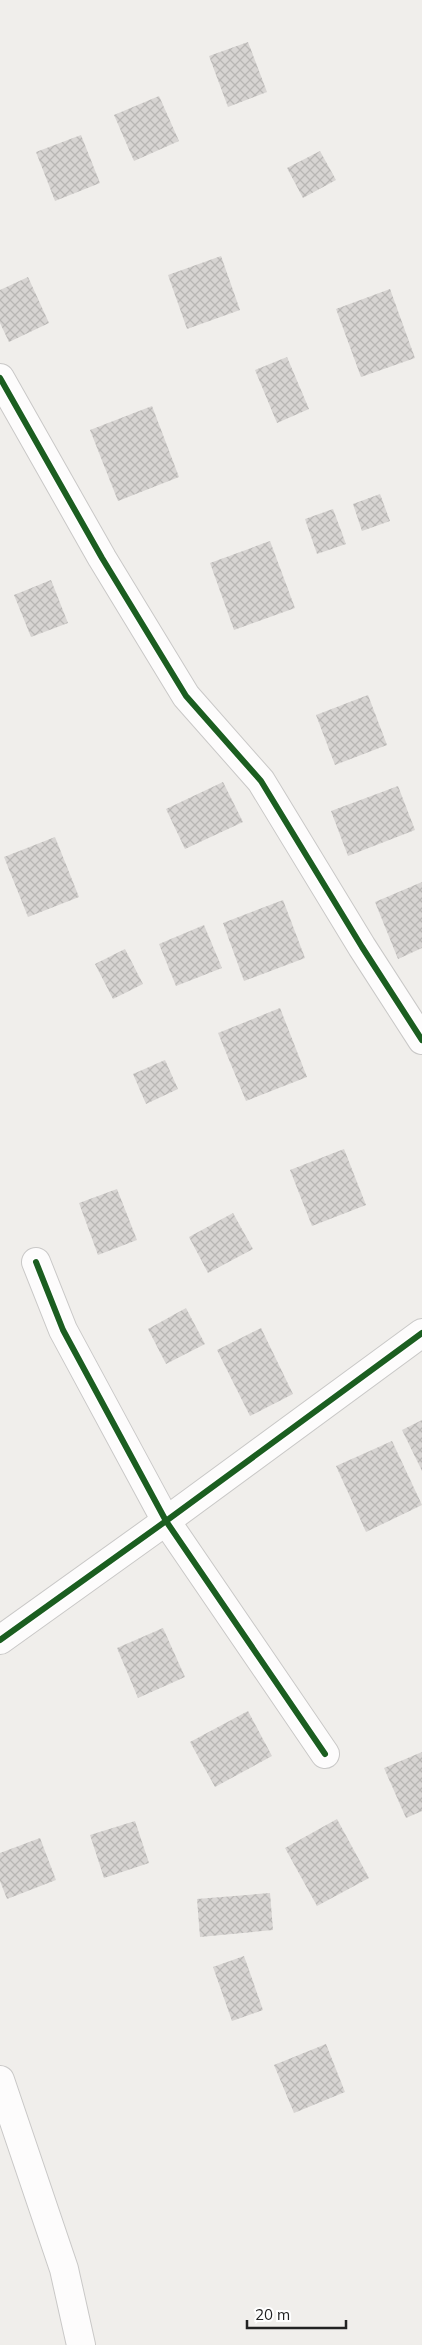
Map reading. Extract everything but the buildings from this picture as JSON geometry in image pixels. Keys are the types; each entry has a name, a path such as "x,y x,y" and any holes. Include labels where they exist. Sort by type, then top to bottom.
{"street":[{"path":"0,378 102,558 186,696 261,781 368,956 422,1040"},
{"path":"36,1262 63,1330 166,1521 325,1754"},
{"path":"0,1640 422,1333"},
{"path":"0,2080 64,2269 80,2345"}],"cycle path":[{"path":"0,378 102,558 186,696 261,781 362,947 422,1040"},
{"path":"36,1262 63,1330 166,1521 325,1754"},
{"path":"0,1640 422,1333"}]}
